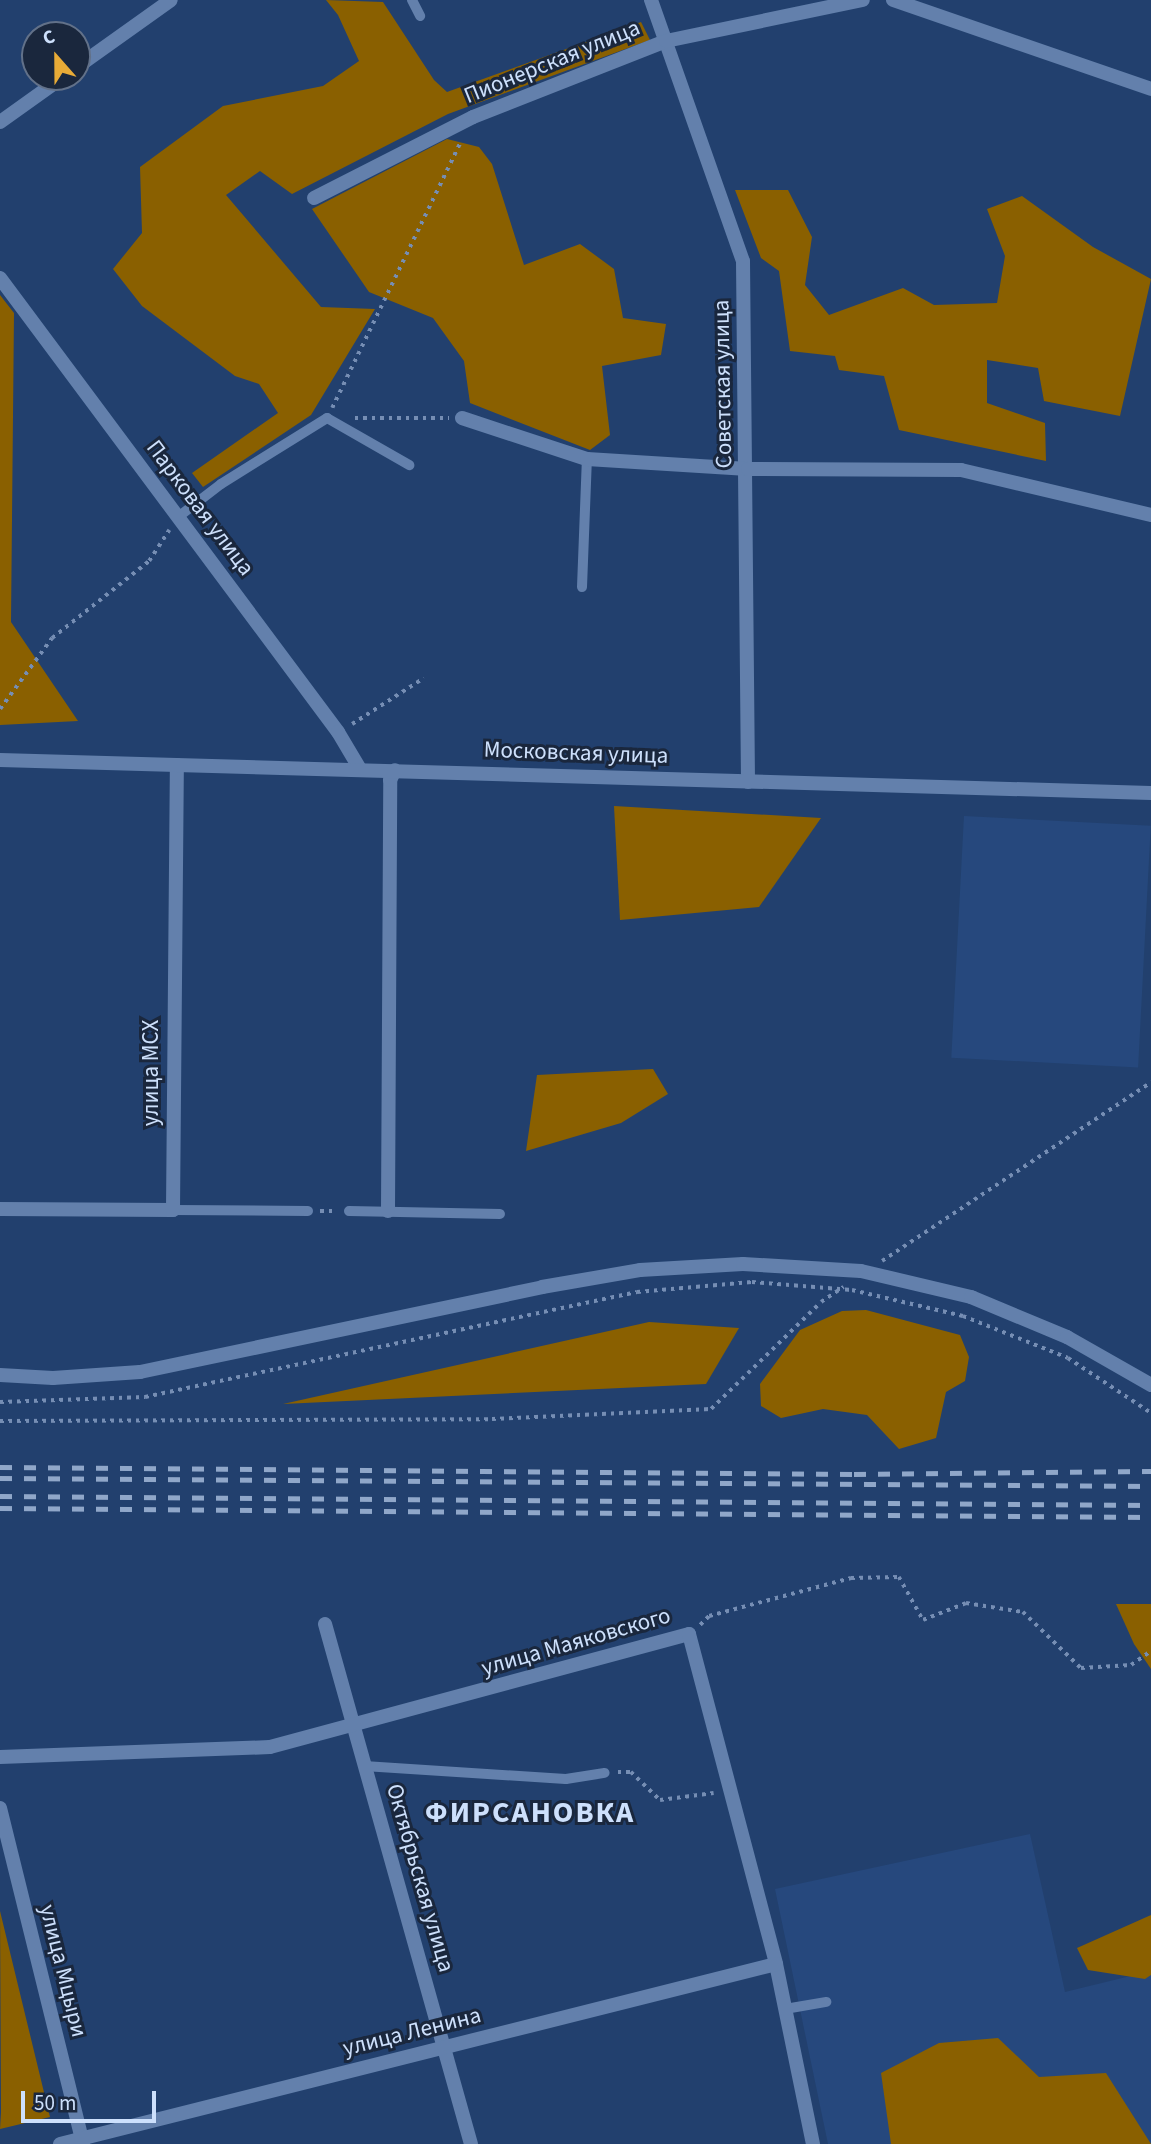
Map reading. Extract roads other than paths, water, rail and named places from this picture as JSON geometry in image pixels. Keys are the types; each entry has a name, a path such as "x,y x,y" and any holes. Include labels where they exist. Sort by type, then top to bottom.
{"street":[{"path":"91,57 171,0"},
{"name":"Советская улица","path":"651,0 743,261 748,469 748,782"},
{"name":"Пионерская улица","path":"314,198 473,117 666,41 863,0"},
{"path":"893,0 1151,89"},
{"path":"0,122 43,91"},
{"name":"Парковая улица","path":"0,278 338,732 360,769"},
{"path":"462,418 587,459 748,469 961,470 1151,515"},
{"name":"Московская улица","path":"0,760 1151,793"},
{"name":"улица МСХ","path":"173,1210 177,765"},
{"path":"388,1211 390,780 396,770"},
{"path":"0,1209 173,1210"},
{"path":"0,1375 53,1378 140,1372 554,1285 640,1270 743,1264 861,1270 971,1297 1066,1337 1151,1385"},
{"name":"Октябрьская улица","path":"325,1624 446,2047 471,2144"},
{"name":"улица Маяковского","path":"0,1757 270,1747 353,1728 689,1634 776,1964 813,2144"},
{"name":"улица Мцыри","path":"0,1808 82,2141"},
{"name":"улица Ленина","path":"60,2144 82,2141 776,1964"}],"lane":[{"path":"412,0 420,16"},
{"path":"178,517 221,484 327,418 409,465"},
{"path":"582,587 587,459"},
{"path":"173,1210 308,1211"},
{"path":"349,1211 500,1214"},
{"path":"364,1766 566,1779 605,1773"},
{"path":"785,2009 826,2002"}],"railway":[{"path":"0,1467 854,1474 1151,1471"},
{"path":"0,1478 1151,1486"},
{"path":"0,1496 1151,1505"},
{"path":"0,1508 1151,1517"}],"district":[{"name":"ФИРСАНОВКА","path":"530,1813"}]}
